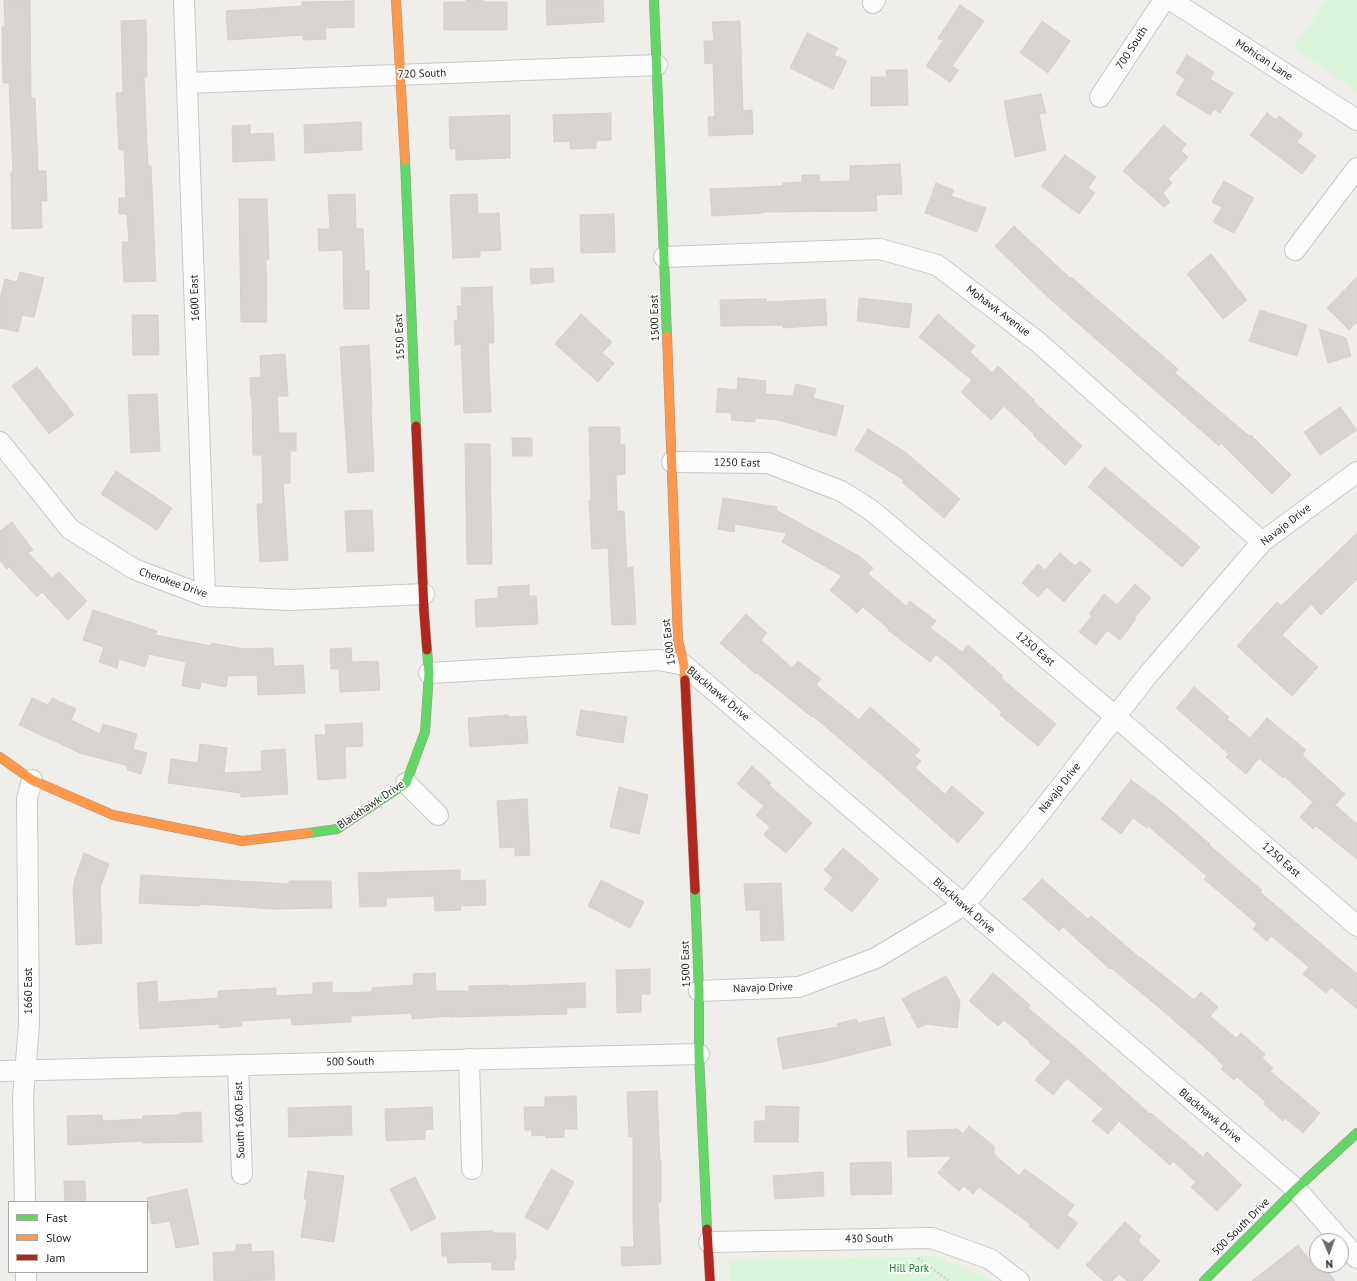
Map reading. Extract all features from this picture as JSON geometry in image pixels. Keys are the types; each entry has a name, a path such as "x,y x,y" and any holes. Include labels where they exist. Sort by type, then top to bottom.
{"street":[{"name":"1600 East","path":"184,0 206,596"},
{"name":"1550 East","path":"396,0 401,75 424,594 429,673"},
{"name":"1500 East","path":"654,0 678,640 684,665 687,712 710,1281"},
{"name":"700 South","path":"1100,97 1164,0"},
{"name":"Mohican Lane","path":"1171,0 1357,120"},
{"name":"720 South","path":"187,84 657,65"},
{"path":"1295,250 1357,168"},
{"name":"Mohawk Avenue","path":"664,257 880,249 937,265 1038,342 1262,542"},
{"name":"Cherokee Drive","path":"0,442 70,529 134,569 206,596 291,600 424,594"},
{"name":"1250 East","path":"672,462 768,463 841,490 870,510 1116,717 1357,926"},
{"name":"Navajo Drive","path":"699,990 799,987 876,958 964,905 1034,821 1116,717 1146,676 1262,542 1357,472"},
{"name":"Blackhawk Drive","path":"0,757 32,780 113,815 242,841 337,829 406,783 424,732 429,673 659,660 684,665 1296,1189 1357,1258"},
{"name":"1660 East","path":"25,1201 23,1097 29,1025 27,799 32,780"},
{"path":"406,783 438,815"},
{"name":"500 South","path":"0,1071 700,1054"},
{"path":"469,1059 472,1169"},
{"name":"South 1600 East","path":"238,1065 242,1174"},
{"name":"500 South Drive","path":"1204,1281 1296,1189 1357,1133"},
{"name":"430 South","path":"709,1242 932,1238 990,1259 1019,1281"}],"path":[{"path":"916,1257 949,1281"}],"green space":[{"path":"1327,0 1357,0 1357,92 1294,47"},
{"name":"Hill Park","path":"934,1256 989,1278 992,1281 730,1281 729,1261"}],"building":[{"path":"4,0 30,0 31,98 35,98 38,171 46,171 47,201 41,201 42,228 12,229 11,172 13,172 9,83 3,83 2,27 5,27"},
{"path":"466,0 507,2 507,30 444,30 444,2 466,2"},
{"path":"603,0 604,22 547,25 546,1"},
{"path":"354,1 354,27 325,28 326,39 303,40 303,35 228,40 226,11 302,6 302,2"},
{"path":"960,5 984,21 952,66 959,70 950,82 926,66 943,41 938,38"},
{"path":"146,20 147,77 144,77 148,166 151,166 156,281 124,282 122,242 129,242 127,214 119,214 119,198 126,198 124,150 119,150 116,93 123,93 121,21"},
{"path":"740,21 743,111 752,110 753,134 709,136 708,117 715,117 713,63 705,64 704,41 714,41 712,22"},
{"path":"1042,21 1070,41 1048,73 1020,53"},
{"path":"807,33 838,48 834,55 847,61 833,89 790,68"},
{"path":"1187,55 1214,72 1210,79 1233,93 1220,113 1214,109 1210,115 1176,94 1185,79 1176,73"},
{"path":"886,70 907,70 908,105 871,106 871,77 887,77"},
{"path":"1041,94 1046,113 1039,114 1046,150 1015,157 1004,101"},
{"path":"611,113 611,140 596,141 596,148 570,149 570,141 554,142 553,115"},
{"path":"1267,113 1276,120 1279,116 1303,134 1297,142 1316,156 1302,174 1250,135"},
{"path":"510,115 510,158 456,160 456,149 450,149 449,117"},
{"path":"361,122 362,150 305,153 304,125"},
{"path":"250,125 250,134 273,133 275,160 233,162 232,126"},
{"path":"1164,125 1186,144 1181,151 1188,157 1168,179 1172,183 1163,193 1170,202 1164,207 1123,171"},
{"path":"1065,155 1096,177 1088,188 1095,193 1079,214 1041,186"},
{"path":"900,164 902,194 876,195 877,211 763,212 712,216 710,189 783,186 783,183 802,182 802,175 819,175 820,182 850,181 850,166"},
{"path":"1224,181 1254,198 1234,233 1213,222 1222,207 1212,202"},
{"path":"936,183 954,190 951,196 986,208 977,232 925,213"},
{"path":"355,194 356,229 363,229 365,271 369,271 369,309 344,309 343,250 319,251 318,229 330,229 328,195"},
{"path":"477,194 478,214 499,213 501,250 480,251 480,257 453,258 450,195"},
{"path":"239,199 267,199 269,259 266,259 267,322 241,322"},
{"path":"614,214 615,252 581,253 580,215"},
{"path":"1014,226 1070,278 1071,277 1178,369 1175,373 1249,436 1251,435 1291,475 1272,494 1221,443 1219,446 1051,300 995,246"},
{"path":"1211,254 1247,300 1223,319 1187,274"},
{"path":"553,268 554,282 531,284 530,269"},
{"path":"20,272 44,278 34,317 22,315 18,332 0,328 0,299 5,279 17,282"},
{"path":"1357,277 1357,322 1349,330 1327,308"},
{"path":"492,287 494,343 488,343 491,412 464,413 461,344 455,345 454,321 458,321 457,306 462,306 461,288"},
{"path":"859,298 912,304 909,328 857,321"},
{"path":"766,299 766,302 825,299 827,325 783,328 783,325 721,326 720,300"},
{"path":"1260,310 1307,325 1297,356 1249,341"},
{"path":"581,314 612,342 602,353 614,363 598,382 555,344"},
{"path":"938,314 975,346 970,352 992,373 998,366 1034,400 1033,401 1082,446 1065,465 1004,406 991,420 961,392 972,380 919,337"},
{"path":"132,315 158,315 159,355 133,355"},
{"path":"1319,329 1346,338 1351,356 1328,363"},
{"path":"369,345 374,471 348,473 340,347"},
{"path":"285,354 288,396 277,396 279,433 296,433 296,451 290,451 290,483 283,483 288,560 260,562 257,504 263,504 262,455 253,455 252,398 250,378 261,377 260,356"},
{"path":"37,367 74,415 49,434 12,386"},
{"path":"738,378 766,381 765,394 793,396 796,384 816,389 813,398 844,406 836,436 778,420 755,418 755,422 731,420 732,413 716,412 718,388 737,390"},
{"path":"157,394 160,451 131,453 128,395"},
{"path":"1340,407 1357,430 1320,455 1304,432"},
{"path":"589,427 620,427 620,445 625,445 625,474 616,475 617,511 624,511 627,568 633,567 636,624 612,625 608,548 592,549 589,500 591,500"},
{"path":"868,429 905,452 960,499 944,518 902,482 904,480 855,450"},
{"path":"512,438 532,438 532,456 513,456"},
{"path":"465,444 490,444 492,564 467,564"},
{"path":"1105,467 1200,547 1182,567 1088,487"},
{"path":"116,471 172,508 157,530 101,494"},
{"path":"723,498 777,507 776,510 859,556 873,568 868,574 906,606 910,601 936,621 930,628 962,652 968,645 1003,676 1001,678 1056,724 1038,746 1000,715 1002,712 936,654 930,662 888,630 889,629 863,607 857,613 830,590 842,576 782,542 787,533 735,524 734,532 718,529"},
{"path":"372,510 374,551 347,552 345,511"},
{"path":"12,522 33,550 28,553 52,578 59,572 87,601 68,620 42,592 37,597 9,567 7,569 0,561 0,531"},
{"path":"1357,533 1357,579 1321,615 1311,604 1282,635 1318,667 1292,696 1237,646 1277,602 1281,606"},
{"path":"1060,553 1075,566 1080,561 1091,570 1064,602 1047,587 1038,597 1022,583 1038,564 1045,570"},
{"path":"1135,584 1151,598 1134,618 1136,619 1120,640 1107,630 1096,645 1079,632 1092,616 1089,614 1104,594 1117,605"},
{"path":"529,585 529,596 536,596 538,624 476,627 475,600 498,598 498,587"},
{"path":"93,610 157,631 155,635 211,646 211,643 244,649 273,648 274,666 303,665 305,693 258,695 257,675 228,676 226,687 201,682 200,689 182,686 186,662 149,654 145,667 119,659 117,668 99,662 104,647 83,640"},
{"path":"746,614 767,633 761,640 792,668 798,661 821,679 816,685 859,720 870,707 920,750 914,756 921,761 915,768 945,794 952,786 984,813 958,843 813,716 812,717 757,673 756,674 720,643"},
{"path":"351,648 352,662 378,661 380,690 340,692 339,669 331,669 330,649"},
{"path":"1194,687 1229,717 1227,719 1250,738 1267,718 1306,750 1302,755 1345,794 1335,805 1357,824 1357,859 1316,826 1313,829 1300,817 1313,802 1284,776 1283,778 1259,758 1246,774 1226,757 1229,754 1176,708"},
{"path":"32,698 48,705 52,698 76,709 71,720 100,734 103,724 137,734 133,749 147,753 141,774 127,770 128,766 80,753 19,725"},
{"path":"581,710 627,717 623,743 576,735"},
{"path":"508,715 508,717 526,716 528,743 470,747 468,718"},
{"path":"362,723 363,746 345,747 346,778 318,780 315,735 326,735 325,725"},
{"path":"200,744 227,748 224,773 262,771 261,751 285,749 288,794 241,797 241,793 168,783 171,759 198,763"},
{"path":"752,766 771,783 769,785 812,823 786,853 764,835 770,827 756,815 764,806 737,784"},
{"path":"1131,780 1165,805 1262,890 1260,892 1357,974 1357,1009 1331,987 1326,993 1303,974 1309,967 1271,936 1267,941 1253,929 1257,924 1204,879 1207,876 1148,826 1147,828 1133,818 1121,834 1101,819"},
{"path":"619,787 648,795 639,834 610,827"},
{"path":"527,799 530,855 515,856 515,847 500,848 497,801"},
{"path":"843,848 879,879 852,912 824,889 833,878 824,870"},
{"path":"84,853 109,864 100,888 102,943 76,945 73,889"},
{"path":"460,870 460,881 485,880 486,905 460,906 461,910 435,911 434,896 386,898 386,906 360,907 358,873"},
{"path":"141,875 289,884 289,881 331,881 332,908 274,909 199,904 199,906 139,903"},
{"path":"1042,879 1088,919 1091,916 1140,958 1194,1000 1201,992 1218,1007 1210,1016 1236,1038 1241,1033 1265,1054 1262,1058 1273,1068 1270,1071 1320,1113 1303,1133 1285,1118 1283,1121 1264,1104 1266,1102 1237,1077 1234,1080 1221,1069 1224,1066 1217,1060 1218,1059 1162,1010 1111,968 1110,969 1063,927 1059,931 1023,899"},
{"path":"601,880 644,902 630,928 588,906"},
{"path":"781,883 784,940 761,941 760,910 746,910 744,884"},
{"path":"650,969 650,994 641,994 641,1012 617,1013 616,970"},
{"path":"435,973 436,991 469,991 469,986 585,983 586,1007 566,1008 567,1014 450,1016 412,1019 412,1013 351,1016 351,1022 292,1025 291,1018 241,1021 242,1026 220,1028 219,1024 140,1029 137,983 157,981 158,1002 218,998 218,991 276,988 276,996 313,994 313,983 332,982 332,993 372,992 372,988 414,985 413,974"},
{"path":"993,973 1030,1005 1028,1008 1083,1054 1150,1114 1151,1113 1203,1157 1207,1152 1242,1185 1217,1211 1191,1187 1196,1182 1173,1161 1170,1165 1119,1121 1108,1134 1092,1121 1103,1109 1067,1078 1053,1095 1035,1080 1051,1062 1004,1020 998,1026 969,1001"},
{"path":"946,976 960,1001 957,1028 926,1024 918,1028 902,999"},
{"path":"884,1017 891,1045 823,1062 783,1069 777,1038 838,1027 837,1024 856,1019 858,1023"},
{"path":"657,1091 661,1160 661,1202 658,1202 661,1264 622,1266 621,1247 634,1247 633,1136 629,1137 627,1092"},
{"path":"576,1096 577,1129 564,1129 564,1137 546,1138 546,1135 532,1136 532,1130 525,1130 524,1107 545,1107 545,1097"},
{"path":"351,1106 352,1135 289,1137 288,1108"},
{"path":"766,1106 799,1107 798,1142 754,1142 755,1121 765,1121"},
{"path":"432,1107 433,1129 425,1130 425,1139 386,1141 385,1109"},
{"path":"201,1112 202,1142 143,1143 143,1141 68,1145 67,1116 102,1115 103,1121 143,1119 143,1116 180,1115 180,1113"},
{"path":"969,1126 994,1146 994,1154 1019,1176 1025,1169 1074,1205 1067,1215 1078,1223 1058,1249 1029,1226 1030,1224 979,1187 973,1194 964,1186 959,1191 938,1173 952,1156 908,1157 907,1131 958,1129 963,1134"},
{"path":"891,1162 892,1194 851,1195 850,1163"},
{"path":"551,1169 574,1182 548,1230 525,1217"},
{"path":"308,1171 344,1176 334,1242 301,1237 307,1199 304,1199"},
{"path":"823,1172 824,1196 775,1199 773,1176"},
{"path":"415,1177 436,1218 411,1231 390,1189"},
{"path":"64,1181 85,1181 86,1201 65,1201"},
{"path":"187,1189 199,1244 176,1248 170,1221 152,1224 147,1198"},
{"path":"1125,1222 1141,1236 1138,1241 1160,1261 1142,1281 1127,1281 1119,1274 1112,1281 1104,1281 1086,1265"},
{"path":"492,1231 492,1233 515,1233 516,1260 514,1260 514,1270 492,1270 492,1262 448,1263 447,1256 442,1256 441,1233"},
{"path":"251,1244 251,1252 273,1251 275,1280 214,1281 213,1253 236,1251 236,1245"},
{"path":"1298,1245 1309,1259 1309,1273 1329,1273 1335,1281 1252,1281"}],"traffic: fast":[{"path":"654,0 667,336"},
{"path":"405,160 416,426"},
{"path":"309,833 337,829 406,783 425,732 429,673 427,650"},
{"path":"695,890 699,991 699,1054 707,1229"},
{"path":"1204,1281 1296,1189 1357,1133"}],"traffic: slow":[{"path":"396,0 405,160"},
{"path":"667,336 678,640 684,665 685,680"},
{"path":"0,757 32,780 113,815 242,841 309,833"}],"traffic: jam":[{"path":"416,426 427,650"},
{"path":"685,680 695,890"},
{"path":"707,1229 710,1281"}]}
